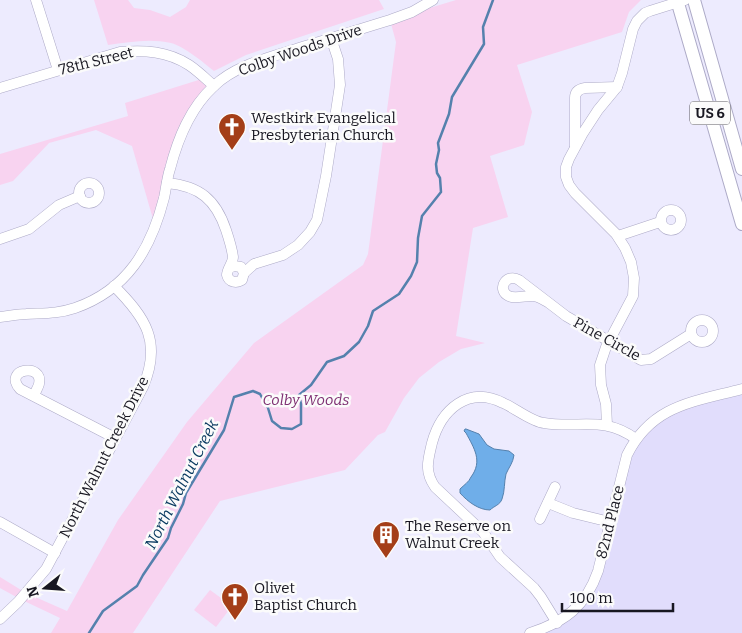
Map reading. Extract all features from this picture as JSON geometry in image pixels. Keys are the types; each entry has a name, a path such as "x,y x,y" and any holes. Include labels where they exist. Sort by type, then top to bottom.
{"main road":[{"name":"US 6","path":"694,0 742,169"},
{"name":"US 6","path":"680,1 742,224"}],"street":[{"path":"36,0 58,70"},
{"name":"Colby Woods Drive","path":"0,317 26,314 53,314 73,309 97,298 128,274 144,252 155,226 164,198 169,169 179,138 190,115 197,104 214,86 229,74 247,65 412,12 433,0"},
{"path":"607,425 606,404 600,370 602,355 633,296 634,278 626,248 618,236 569,185 566,167 583,133 598,110 617,87 633,29 637,21 645,13 680,1"},
{"path":"167,183 196,191 210,200 222,217 231,244 233,259 228,276 234,282 242,280 244,273 254,264 283,255 290,250 310,232 318,220 340,86 338,59 331,38"},
{"name":"78th Street","path":"0,88 120,52 140,51 160,53 179,60 191,66 214,86"},
{"path":"575,147 574,98 577,92 585,88 617,87"},
{"path":"0,239 29,229 59,205 80,196"},
{"path":"618,236 660,222"},
{"name":"North Walnut Creek Drive","path":"0,619 46,569 143,387 148,374 151,360 151,345 146,326 131,304 114,286"},
{"name":"Pine Circle","path":"549,303 566,316 641,360 651,359 691,334"},
{"name":"82nd Place","path":"530,633 557,623 574,611 588,594 598,571 628,455 636,439 649,424 671,410 742,389"},
{"path":"34,396 115,438"},
{"path":"557,623 542,597 534,588 500,557 483,532 435,487 428,475 428,462 438,428 449,410 458,403 476,397 486,397 502,402 542,423 555,425 607,425 619,428 636,439"},
{"path":"540,519 555,487"},
{"path":"548,503 573,513 610,522"},
{"path":"0,522 55,553"}],"shaded area":[{"path":"742,389 742,633 530,633 540,630 588,594 627,455 659,417"}],"green space":[{"path":"94,0 128,0 134,8 150,10 170,17 186,7 190,0 379,0 384,9 246,55 214,71 188,51 171,43 147,41 108,45"},
{"name":"Colby Woods","path":"456,0 641,0 629,12 622,32 517,65 532,112 524,145 490,156 508,217 473,228 456,336 485,343 461,349 439,362 419,378 404,398 385,432 378,435 345,470 220,501 133,633 51,633 60,618 0,588 0,577 26,593 67,611 118,520 187,422 254,343 363,265 368,254 396,42 390,20"},
{"path":"205,78 214,86 190,115 155,226 132,146 96,130 49,143 13,181 0,185 0,154 128,116 125,103"},
{"path":"210,590 232,606 216,627 194,610"}],"water":[{"path":"465,429 479,434 487,445 494,449 509,451 514,455 506,474 502,499 490,510 474,505 460,493 460,489 475,471 477,460 472,444 464,431"}],"waterway":[{"name":"North Walnut Creek","path":"89,633 103,611 137,586 168,538 186,493 224,430 234,397 253,391 260,394 268,408 272,421 281,428 292,429 301,424 299,395 311,385 327,362 344,356 359,342 368,326 373,311 399,294 411,276 417,262 418,238 422,216 441,192 436,164 439,150 438,143 449,114 452,97 484,44 483,27 493,0"}],"place":[{"name":"Westkirk Evangelical Presbyterian Church","path":"232,151"},
{"name":"The Reserve on Walnut Creek","path":"386,559"},
{"name":"Olivet Baptist Church","path":"235,621"}]}
